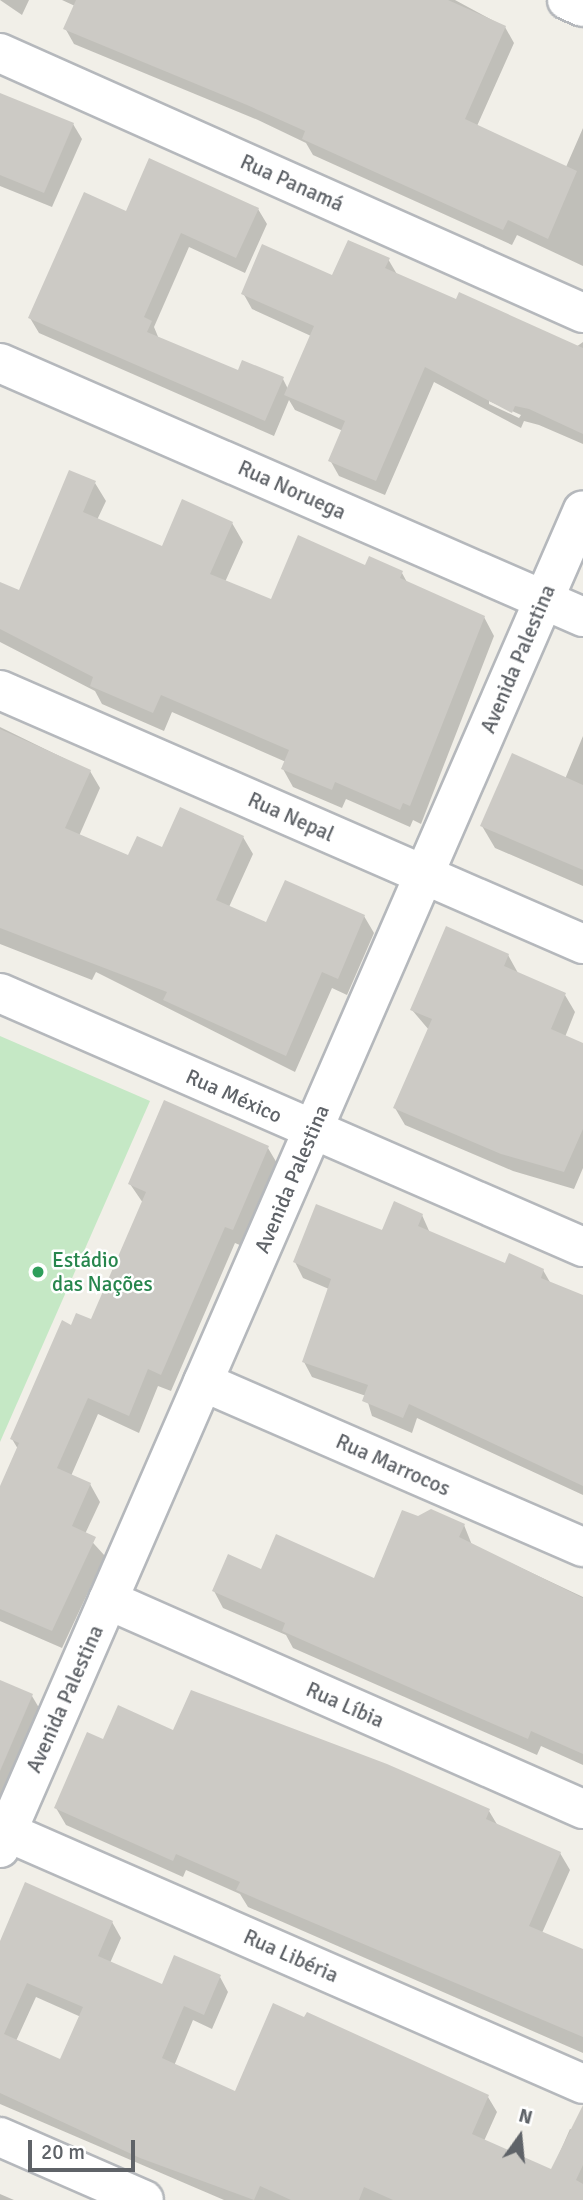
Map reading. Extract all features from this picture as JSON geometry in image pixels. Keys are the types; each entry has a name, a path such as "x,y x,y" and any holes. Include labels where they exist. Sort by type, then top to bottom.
{"street":[{"path":"567,0 583,7"},
{"name":"Rua Panamá","path":"0,53 583,313"},
{"name":"Rua Noruega","path":"0,363 583,617"},
{"name":"Avenida Palestina","path":"2,1836 204,1381 583,510"},
{"name":"Rua Nepal","path":"0,690 583,944"},
{"name":"Rua México","path":"0,993 583,1247"},
{"name":"Rua Marrocos","path":"204,1381 583,1548"},
{"name":"Rua Líbia","path":"108,1600 583,1809"},
{"name":"Rua Libéria","path":"2,1836 583,2084"},
{"path":"0,2137 144,2200"}],"green space":[{"name":"Estádio das Nações","path":"0,1036 150,1101 0,1442"}],"building":[{"path":"76,0 448,0 506,26 465,119 577,171 548,239 508,220 503,230 302,139 305,131 63,29"},
{"path":"0,93 74,123 44,193 0,175"},
{"path":"149,158 259,208 236,258 181,233 144,317 152,321 147,332 238,370 242,360 284,377 265,421 28,318 84,192 126,211"},
{"path":"348,240 390,258 385,268 456,299 459,292 583,348 583,434 529,409 515,406 512,413 425,367 376,481 328,461 345,421 284,395 314,326 241,294 262,244 332,275"},
{"path":"69,470 96,481 83,512 162,546 182,499 233,522 210,574 271,599 298,535 365,565 369,556 403,571 400,578 485,616 410,806 403,803 400,810 335,782 332,790 281,769 289,750 161,695 153,713 90,686 93,677 0,629 0,582 19,590"},
{"path":"0,729 91,770 65,828 128,855 137,836 162,847 180,807 244,836 216,900 266,922 285,880 365,915 338,979 322,972 286,1056 163,1000 167,992 0,928"},
{"path":"512,753 583,785 583,870 480,826"},
{"path":"446,926 509,954 504,966 566,993 551,1029 583,1043 583,1129 564,1172 501,1154 393,1108 432,1019 410,1010"},
{"path":"164,1100 269,1146 233,1230 225,1227 161,1375 148,1369 129,1416 88,1398 57,1468 91,1483 72,1526 96,1537 52,1631 0,1609 0,1486 19,1443 10,1439 62,1320 71,1325 76,1313 91,1319 146,1192 128,1184"},
{"path":"394,1201 423,1214 418,1226 505,1263 509,1253 544,1269 541,1278 583,1295 583,1486 409,1404 403,1418 362,1401 368,1385 302,1362 331,1279 293,1262 316,1204 382,1230"},
{"path":"431,1509 465,1524 459,1537 583,1598 583,1754 531,1731 528,1739 422,1693 282,1631 285,1623 212,1591 228,1554 261,1569 276,1534 374,1578 402,1510 418,1516"},
{"path":"0,1680 33,1694 0,1771"},
{"path":"191,1690 387,1764 490,1809 486,1819 561,1852 529,1926 583,1949 583,2037 236,1890 240,1882 176,1854 173,1861 54,1808 87,1732 103,1739 118,1705 173,1730"},
{"path":"25,1882 113,1921 98,1956 162,1984 174,1955 221,1975 204,2015 184,2006 162,2058 235,2091 273,2003 304,2017 307,2012 489,2095 472,2134 551,2169 583,2105 583,2165 576,2180 583,2184 583,2200 393,2200 364,2187 359,2200 291,2200 260,2186 254,2200 140,2158 0,2093 0,1941","holes":["27,1983 83,2007 60,2059 4,2034"]}],"place":[{"name":"Estádio das Nações","path":"38,1272"}]}
